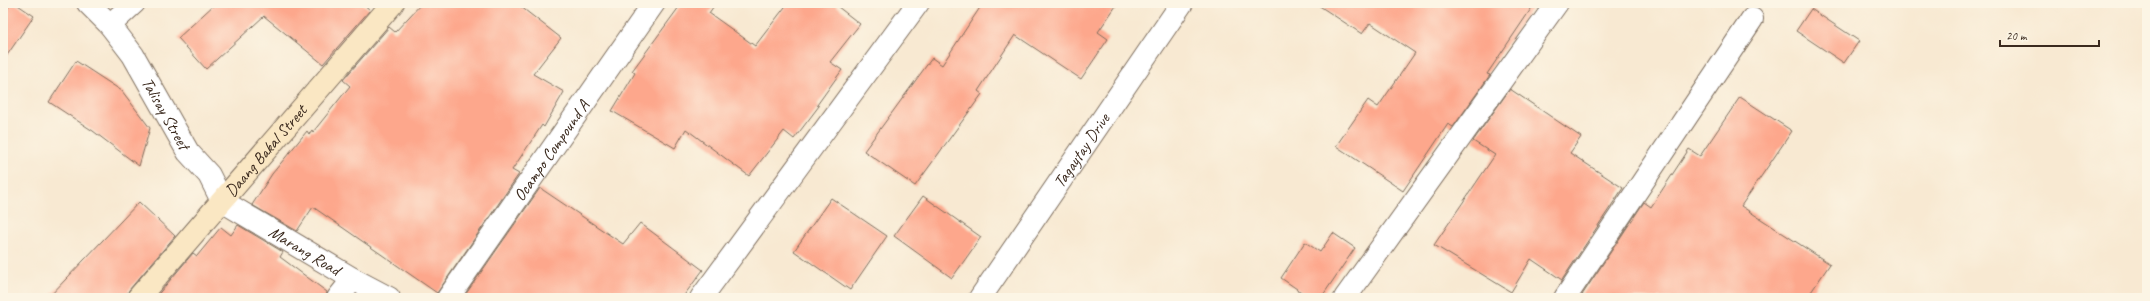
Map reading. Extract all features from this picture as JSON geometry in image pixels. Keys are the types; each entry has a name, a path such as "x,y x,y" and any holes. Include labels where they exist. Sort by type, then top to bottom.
{"street":[{"name":"Talisay Street","path":"88,3 110,25 133,55 188,152 209,175 222,201"},
{"path":"110,25 134,3"},
{"name":"Daang Bakal Street","path":"138,298 393,3"},
{"name":"Ocampo Compound A","path":"448,298 654,3"},
{"path":"701,298 918,3"},
{"name":"Tagaytay Drive","path":"980,298 1182,3"},
{"path":"1345,298 1557,3"},
{"path":"1565,298 1752,19"},
{"name":"Marang Road","path":"222,201 353,279 389,298"},
{"path":"338,298 353,279"}],"building":[{"path":"11,3 15,3 34,16 3,61 3,15"},
{"path":"216,3 362,3 370,10 323,64 264,16 206,69 178,38"},
{"path":"422,3 516,3 561,38 533,74 564,92 544,127 542,125 512,170 519,174 437,293 313,207 297,231 252,205 272,174 307,131 309,134 312,130 313,132 350,86 343,80 389,27 395,32"},
{"path":"682,3 716,3 709,13 755,46 788,3 833,3 860,24 830,62 842,70 817,105 819,106 794,139 784,131 749,176 686,129 675,148 612,111 635,73 632,71"},
{"path":"983,3 1118,3 1098,32 1108,39 1081,79 1015,35 978,91 982,94 915,186 864,151 932,58 942,65"},
{"path":"1315,3 1535,3 1487,74 1490,75 1453,127 1448,124 1403,191 1336,146 1368,100 1378,107 1415,53 1370,23 1362,34"},
{"path":"1811,9 1859,41 1844,63 1796,31"},
{"path":"76,61 122,91 150,128 139,166 93,131 49,102"},
{"path":"1510,89 1581,137 1570,153 1623,188 1562,280 1531,259 1511,292 1434,245 1495,155 1473,141"},
{"path":"1740,97 1792,131 1741,206 1830,264 1807,298 1587,298 1582,295 1644,202 1651,207 1689,149 1700,156"},
{"path":"540,188 623,244 640,223 703,270 682,298 463,298"},
{"path":"923,196 981,237 952,278 894,236"},
{"path":"831,198 887,236 850,290 794,251"},
{"path":"139,202 175,236 129,290 126,298 48,298"},
{"path":"238,225 283,252 280,257 327,292 326,298 155,298 193,253 197,256 221,227 231,235"},
{"path":"1333,233 1355,248 1321,298 1310,298 1281,278 1305,242 1320,252"}]}
